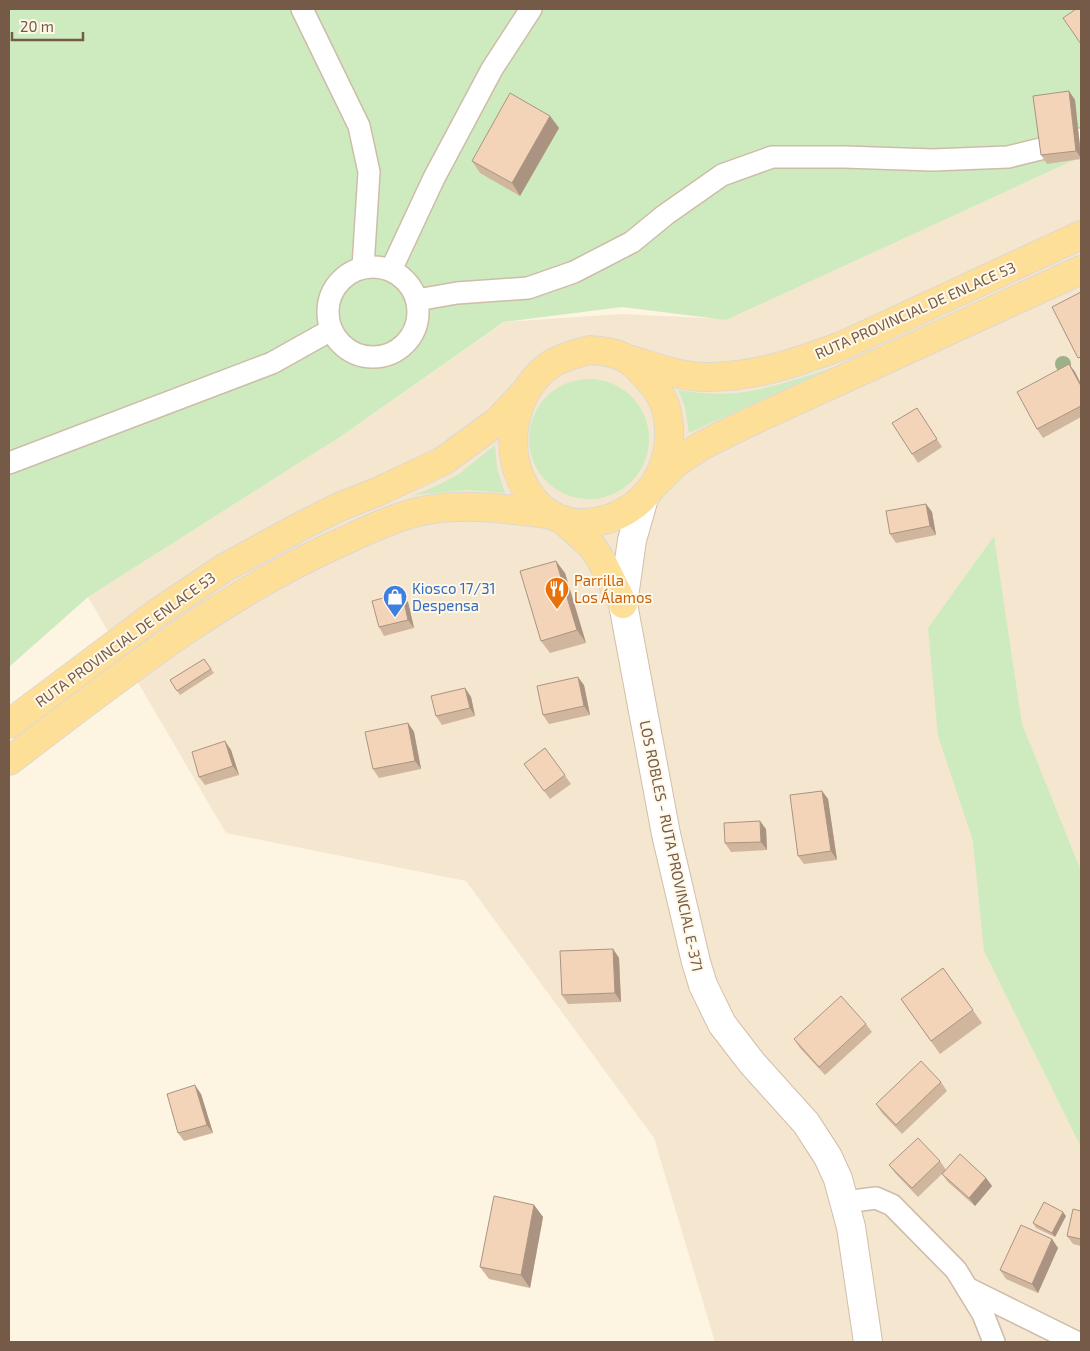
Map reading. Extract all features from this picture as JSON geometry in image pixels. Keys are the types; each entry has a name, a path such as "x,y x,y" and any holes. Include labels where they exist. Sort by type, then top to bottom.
{"main road":[{"name":"RUTA PROVINCIAL DE ENLACE 53","path":"627,358 670,372 704,378 737,376 760,372 807,359 846,344 1081,235"},
{"path":"555,517 581,523 600,522 617,516 649,491 676,463 695,450 741,426 1081,270"},
{"path":"623,604 602,560 592,546 533,499 522,483 516,468 513,431 516,414 525,392 543,370 568,356 590,350 610,352 627,358 656,388 664,405 668,424 669,444 664,463 649,491"},
{"name":"RUTA PROVINCIAL DE ENLACE 53","path":"9,724 156,613 224,568 332,510 443,461 498,421 525,392"},
{"name":"LOS ROBLES - RUTA PROVINCIAL E-371","path":"649,491 632,540 623,604 666,834 703,985 715,1011 735,1042 806,1123 818,1140 838,1179 857,1260 868,1342"},
{"name":"RUTA PROVINCIAL DE ENLACE 53","path":"9,761 136,664 246,592 329,547 393,520 428,510 482,508 555,517"}],"street":[{"path":"302,9 359,126 369,172 363,267"},
{"path":"391,270 434,178 488,77 531,9"},
{"path":"417,300 457,293 528,288 574,272 632,242 665,215 722,174 772,157 933,160 1008,157 1081,139"},
{"path":"363,267 382,267 391,270 403,277 411,287 417,300 418,317 414,333 403,346 388,355 372,358 355,354 341,344 331,330 327,314 329,298 337,284 348,274 363,267"},
{"path":"9,463 272,363 331,330"},
{"path":"844,1202 876,1198 892,1205 956,1270 983,1314 994,1342"},
{"path":"967,1288 1076,1342"}],"shaded area":[{"path":"1081,157 1081,1342 715,1342 654,1138 466,881 226,833 88,597 340,437 505,322 621,314 726,319"}],"green space":[{"path":"9,9 1081,9 1081,157 726,320 622,307 504,322 340,437 88,597 9,667"},
{"path":"832,368 689,433 685,407 678,390 722,394 737,393 773,386"},
{"path":"589,379 601,380 612,384 622,389 631,397 639,406 644,416 648,427 648,451 644,462 639,472 631,481 622,489 612,494 601,498 589,499 577,498 566,494 556,489 547,481 539,472 534,462 530,451 529,439 530,427 534,416 539,406 547,397 556,389 566,384 577,380"},
{"path":"495,445 497,468 505,493 467,490 414,495 459,474"},
{"path":"994,536 1022,724 1081,871 1081,1147 984,951 973,841 938,736 928,628"}],"building":[{"path":"1076,9 1081,9 1081,44 1063,18"},
{"path":"1069,91 1076,151 1041,155 1033,96"},
{"path":"510,93 550,116 512,183 472,161"},
{"path":"1081,292 1081,357 1078,358 1052,307"},
{"path":"1069,364 1081,386 1081,406 1037,429 1017,392"},
{"path":"917,408 937,439 912,454 892,423"},
{"path":"926,504 930,526 890,534 886,511"},
{"path":"556,561 577,630 541,641 520,571"},
{"path":"402,593 408,620 379,627 372,601"},
{"path":"204,659 211,669 177,691 170,680"},
{"path":"578,677 584,706 543,715 537,686"},
{"path":"465,688 470,708 436,716 431,696"},
{"path":"408,723 415,761 373,769 365,732"},
{"path":"225,741 233,766 199,777 192,752"},
{"path":"545,748 565,775 544,791 524,764"},
{"path":"822,791 831,851 798,856 790,795"},
{"path":"760,821 761,842 725,843 724,823"},
{"path":"613,949 615,993 562,995 560,951"},
{"path":"943,968 973,1010 931,1041 901,999"},
{"path":"841,996 866,1024 819,1067 794,1039"},
{"path":"921,1061 941,1082 896,1125 876,1104"},
{"path":"195,1085 207,1125 178,1133 167,1094"},
{"path":"918,1138 940,1161 912,1188 889,1165"},
{"path":"960,1154 986,1178 969,1198 942,1174"},
{"path":"494,1196 534,1205 521,1275 480,1267"},
{"path":"1044,1202 1063,1212 1052,1233 1033,1223"},
{"path":"1073,1209 1081,1211 1081,1239 1067,1236"},
{"path":"1021,1225 1052,1239 1032,1284 1000,1270"}],"place":[{"name":"Parrilla Los Álamos","path":"557,610"},
{"name":"Kiosco 17/31 Despensa","path":"395,618"}]}
